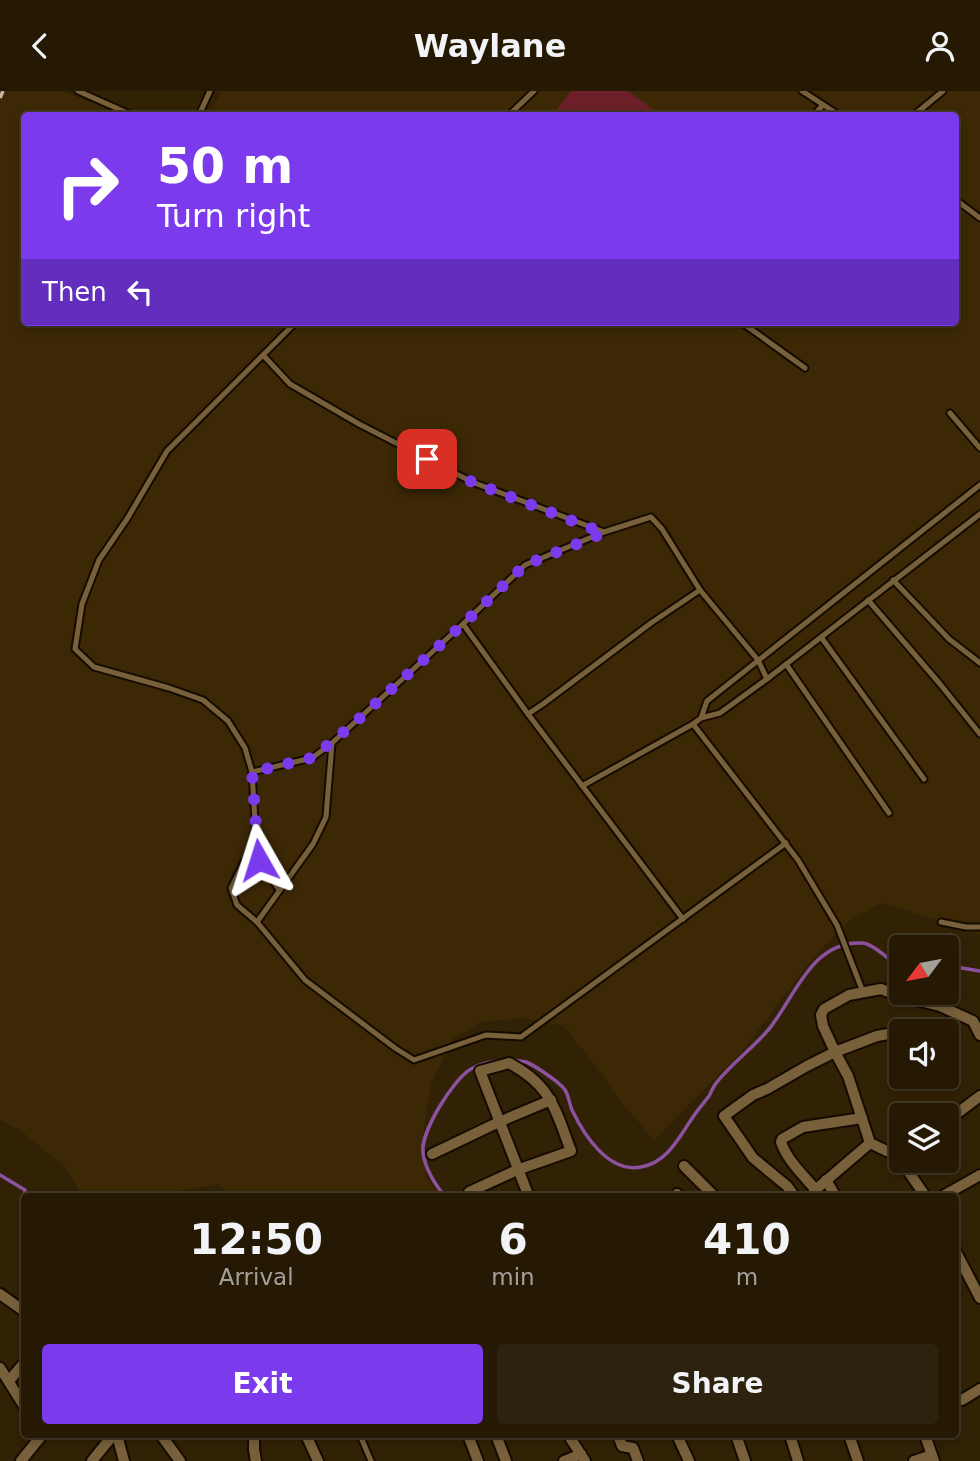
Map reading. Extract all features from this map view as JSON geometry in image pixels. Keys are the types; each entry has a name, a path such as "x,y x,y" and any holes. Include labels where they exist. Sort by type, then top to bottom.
{"street":[{"path":"870,1143 848,1076 823,1025 821,1014 824,1009 862,988 881,989 940,1006 972,1021 980,1035"},
{"path":"792,1193 753,1158 724,1116 753,1095 835,1052 889,1034"},
{"path":"469,1192 517,1170 571,1151 546,1091 527,1072 509,1063 480,1071 517,1170 527,1193"},
{"path":"959,1112 980,1096"},
{"path":"432,1154 551,1100"},
{"path":"815,1193 782,1146 782,1139 803,1127 862,1118"},
{"path":"870,1143 889,1149"},
{"path":"817,1193 826,1180 870,1143"},
{"path":"684,1166 711,1193"},
{"path":"909,1173 923,1193"},
{"path":"948,1193 980,1175"},
{"path":"826,1180 834,1193"},
{"path":"959,1258 980,1298"},
{"path":"1,1297 21,1309"},
{"path":"9,1381 21,1367"},
{"path":"0,1368 21,1401"},
{"path":"959,1400 980,1389"},
{"path":"21,1461 40,1438"},
{"path":"92,1461 112,1438"},
{"path":"116,1438 124,1461"},
{"path":"163,1438 180,1461"},
{"path":"307,1438 318,1461"},
{"path":"469,1438 478,1461"},
{"path":"498,1438 506,1461"},
{"path":"564,1461 583,1457 572,1438"},
{"path":"619,1438 622,1446 633,1448 638,1461"},
{"path":"678,1438 689,1461"},
{"path":"737,1438 746,1461"},
{"path":"791,1438 798,1461"},
{"path":"850,1438 858,1461"},
{"path":"914,1461 933,1458 926,1438"},
{"path":"254,1441 256,1461"}],"lane":[{"path":"78,91 125,112"},
{"path":"200,112 210,91"},
{"path":"512,112 534,91"},
{"path":"802,91 834,112"},
{"path":"918,112 943,91"},
{"path":"817,112 823,105"},
{"path":"959,201 980,218"},
{"path":"292,326 167,451 99,560 82,604 75,649 94,667 169,688 203,701 228,721 245,748 252,772 257,838 231,888 237,905 257,922 305,980 414,1060 486,1035 521,1037 786,843"},
{"path":"747,326 805,367"},
{"path":"263,355 290,384 359,424 472,482 604,533"},
{"path":"950,413 980,448"},
{"path":"701,718 707,701 980,485"},
{"path":"582,786 701,718 720,713 768,679 980,514"},
{"path":"252,772 312,758 332,743 525,565 651,517 662,529 700,590 758,660 768,679"},
{"path":"893,580 949,639 980,663"},
{"path":"528,714 700,590"},
{"path":"868,600 980,734"},
{"path":"463,624 683,919"},
{"path":"821,637 924,779"},
{"path":"786,664 889,813"},
{"path":"693,724 798,860 837,925 862,988"},
{"path":"257,922 313,844 326,817 332,743"},
{"path":"251,848 279,890"},
{"path":"940,922 980,927"},
{"path":"361,1438 371,1461"}],"shaded area":[{"path":"0,91 63,91 115,112 21,112 21,326 959,326 959,112 212,112 221,91 980,91 980,935 882,903 850,920 816,954 743,1050 654,1140 618,1098 564,1026 523,1018 481,1022 453,1039 431,1084 423,1135 426,1178 439,1193 227,1193 219,1184 168,1193 80,1193 67,1169 20,1130 0,1120"},
{"path":"571,91 628,91 656,112 555,112"}],"waterway":[{"path":"510,1060 530,1064 563,1087 583,1130 590,1141 608,1158 618,1164 641,1167 659,1160 672,1148 716,1084 769,1029 817,960 845,945 862,943 877,949 889,959"},
{"path":"959,968 980,971"},
{"path":"442,1193 432,1177 423,1153 423,1144 432,1120 455,1084 471,1069 482,1064 503,1061"},
{"path":"0,1175 25,1190 25,1193"}],"railway":[{"path":"0,98 3,91"}],"route":[{"path":"259,860 251,848 257,838 252,772 312,758 351,726 525,565 604,533 472,482 427,459"}]}
